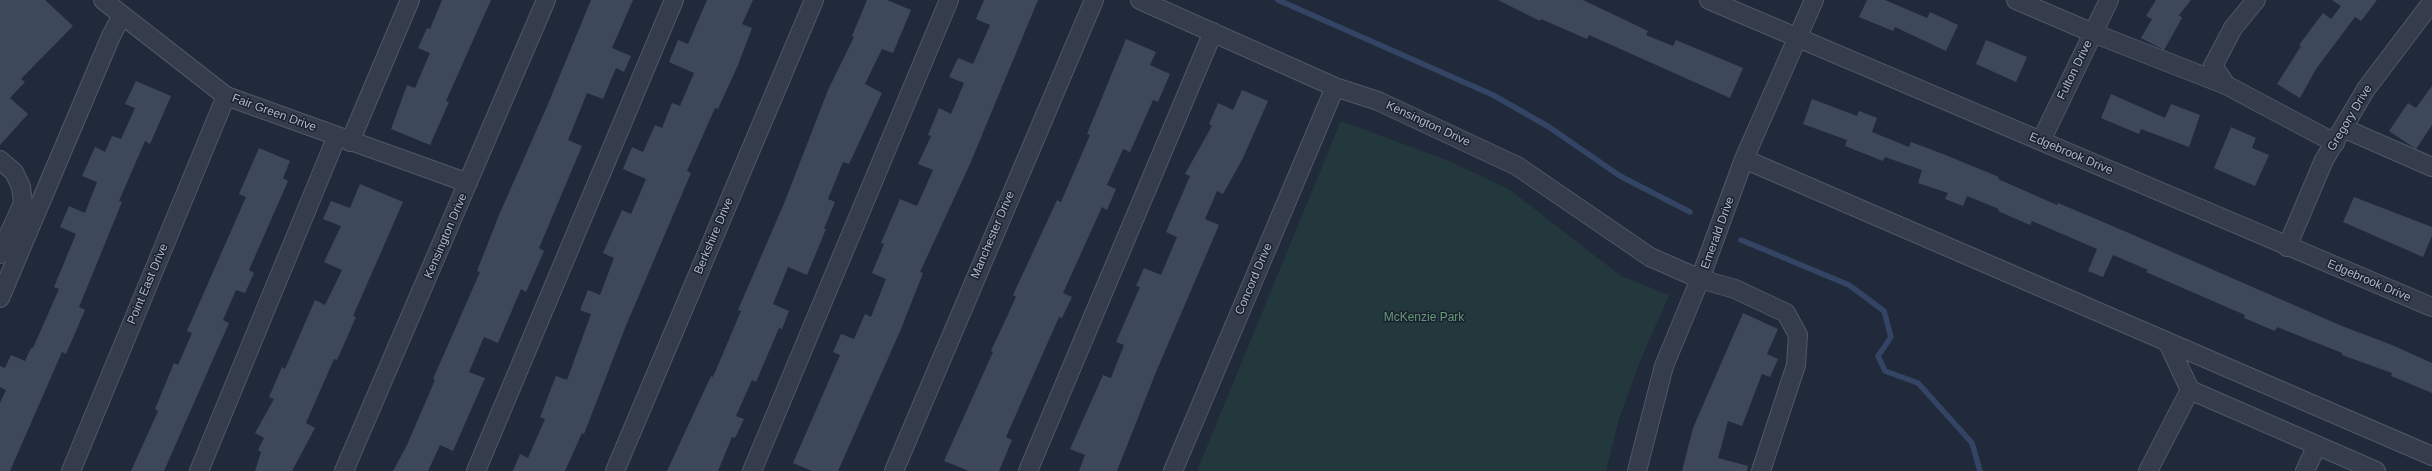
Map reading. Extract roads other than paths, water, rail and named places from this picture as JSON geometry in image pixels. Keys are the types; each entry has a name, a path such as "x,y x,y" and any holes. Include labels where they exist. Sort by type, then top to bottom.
{"street":[{"name":"Fair Green Drive","path":"103,0 226,96 468,183"},
{"path":"199,471 344,139 410,0"},
{"name":"Kensington Drive","path":"344,471 546,0"},
{"path":"476,471 674,0"},
{"name":"Berkshire Drive","path":"615,471 814,0"},
{"path":"752,471 949,0"},
{"name":"Manchester Drive","path":"894,471 1094,0"},
{"name":"Kensington Drive","path":"1140,0 1335,87 1378,101 1517,166 1650,257 1700,279 1735,289 1786,313 1798,335 1796,365 1761,471"},
{"name":"Edgebrook Drive","path":"1709,0 1797,36 2287,247 2432,307"},
{"name":"Emerald Drive","path":"1637,471 1664,366 1700,279 1744,159 1814,0"},
{"path":"2016,0 2093,33 2226,85 2339,136 2432,167"},
{"name":"Fulton Drive","path":"2041,141 2109,0"},
{"path":"2226,85 2213,66 2233,28 2256,0"},
{"name":"Gregory Drive","path":"2287,247 2309,192 2366,89 2432,2"},
{"path":"0,298 111,36 122,15"},
{"path":"1028,471 1213,32"},
{"name":"Concord Drive","path":"1174,471 1335,87"},
{"name":"Point East Drive","path":"71,471 226,96"},
{"path":"1744,159 2432,456"},
{"path":"0,160 14,172 21,187 22,203 0,254"},
{"path":"2168,343 2190,390 2376,471"},
{"path":"2148,471 2190,390"},
{"path":"2304,471 2317,445"}],"waterway":[{"path":"1278,0 1493,95 1549,127 1620,176 1690,212"},
{"path":"1741,240 1849,285 1884,311 1891,337 1878,356 1885,371 1918,383 1972,443 1980,471"}],"park label":[{"name":"McKenzie Park","path":"1424,318"}]}
